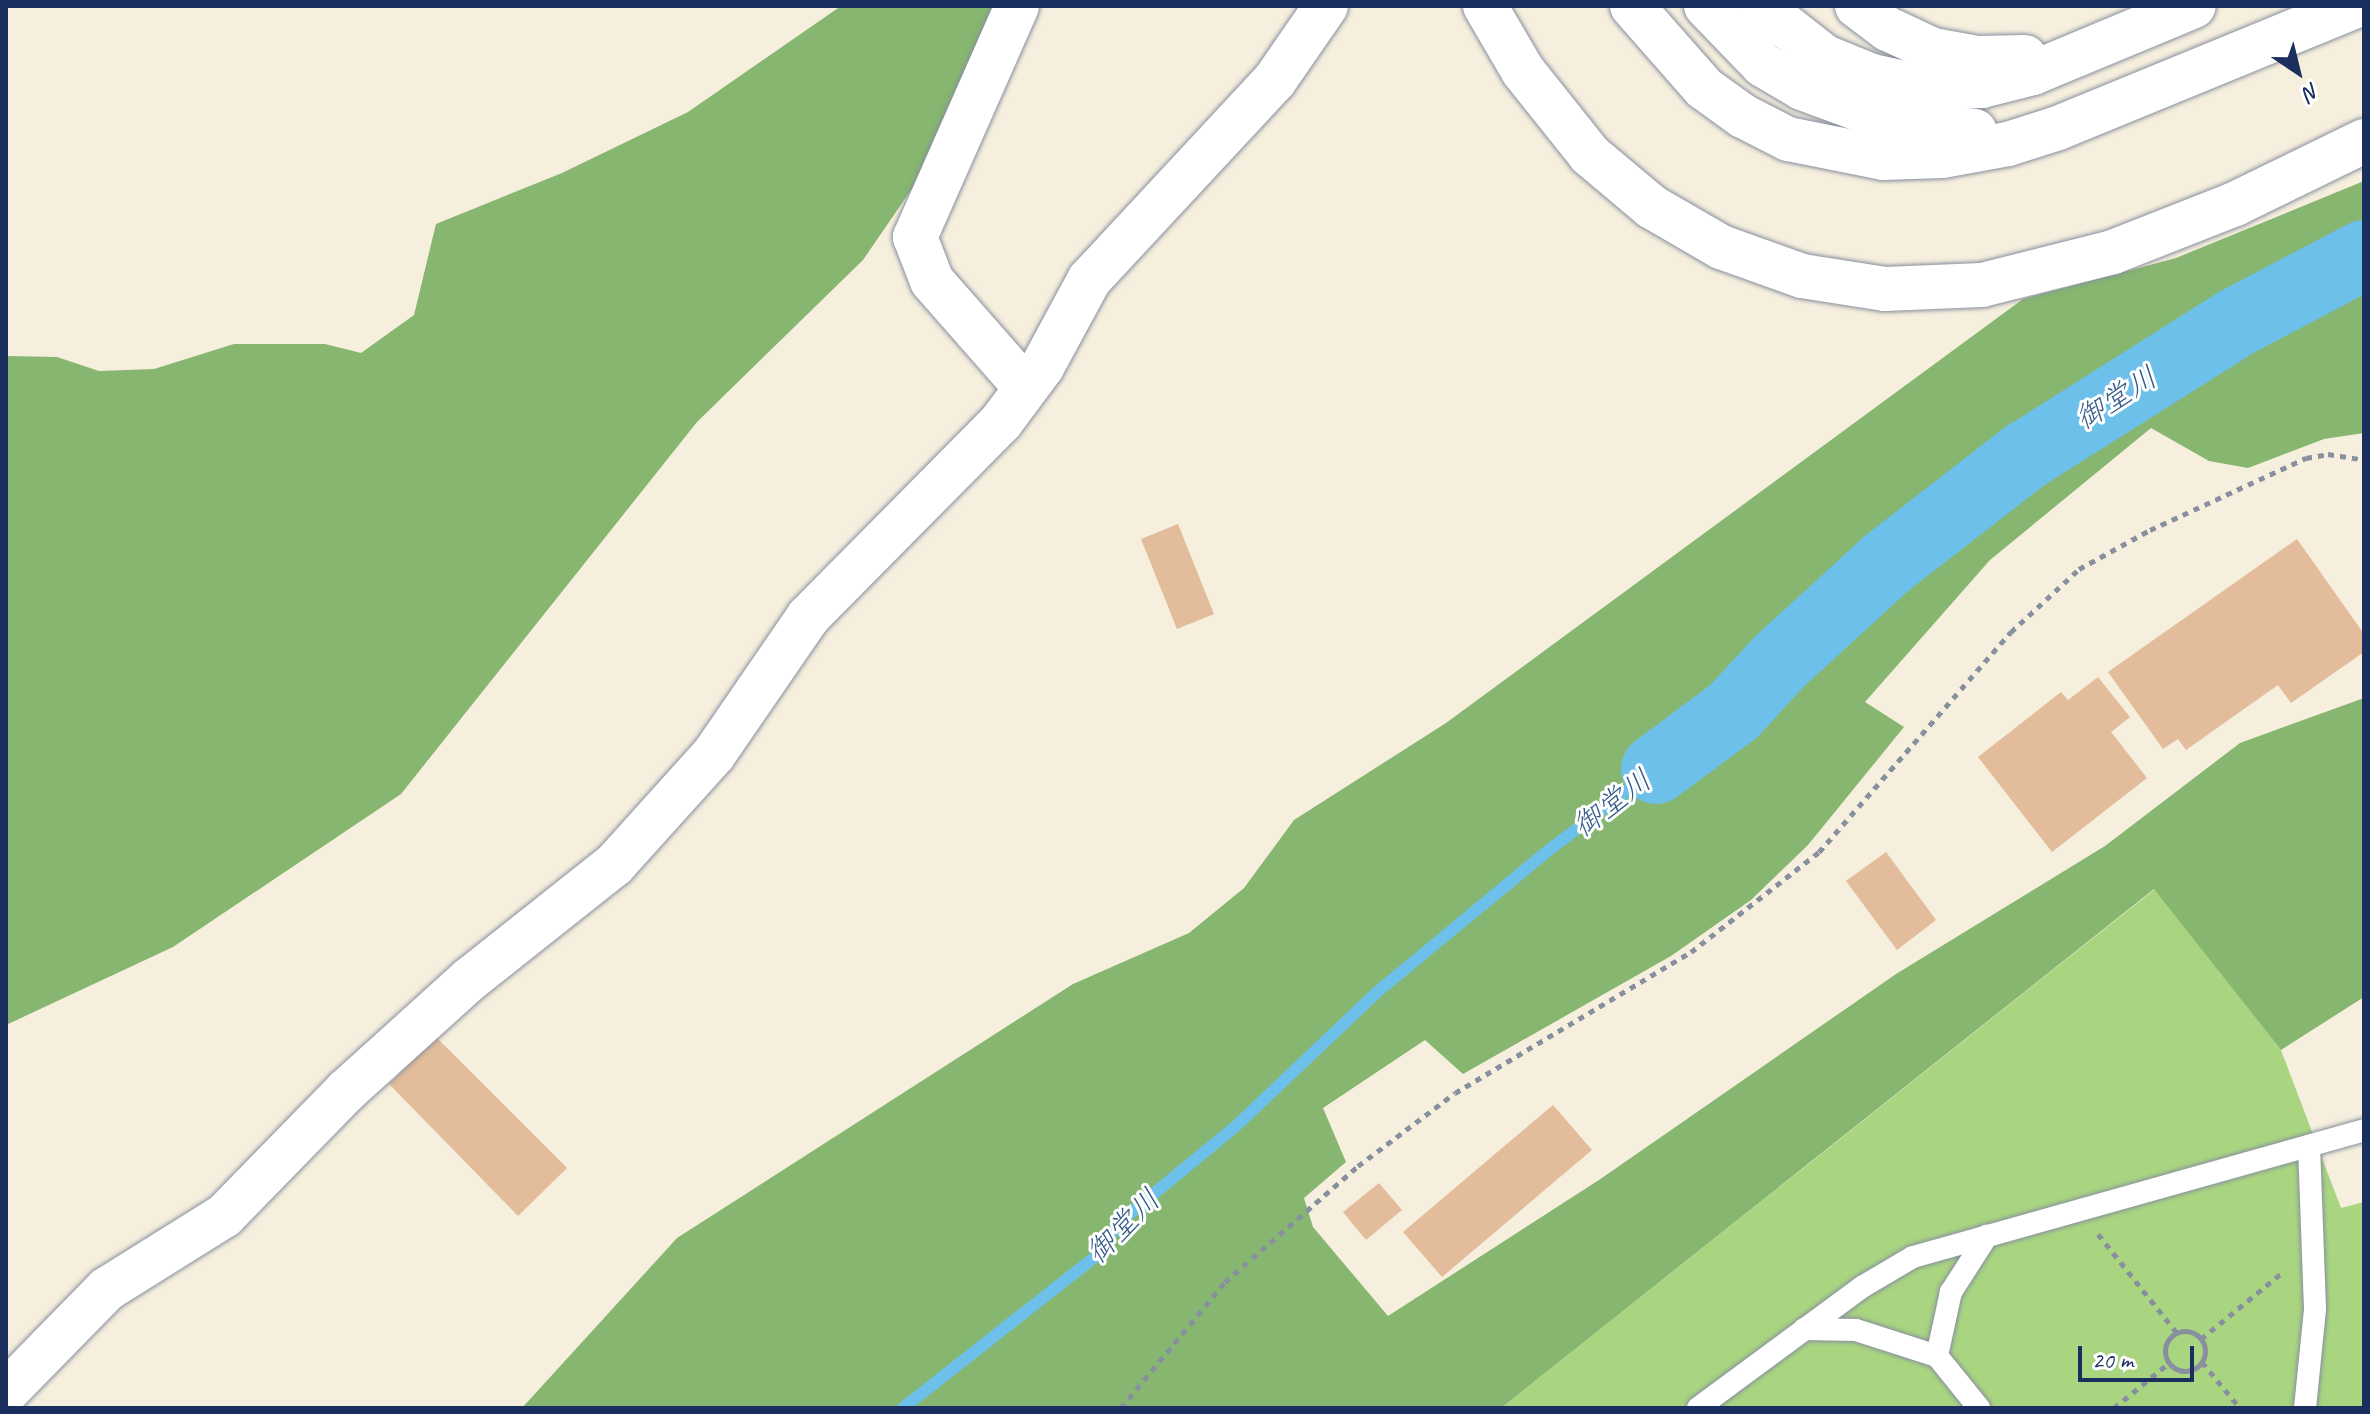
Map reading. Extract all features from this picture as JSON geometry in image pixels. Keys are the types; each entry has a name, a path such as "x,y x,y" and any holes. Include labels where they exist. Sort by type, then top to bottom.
{"main road":[{"path":"1017,6 915,237 932,281 1026,388"},
{"path":"6,1392 107,1289 224,1216 379,1060 470,979 614,865 714,754 808,617 1001,422 1026,388 1089,280 1275,80 1326,6"},
{"path":"1485,6 1523,71 1590,155 1652,207 1721,247 1802,276 1885,289 1982,285 2113,252 2235,204 2364,141"},
{"path":"1632,6 1704,88 1788,139 1832,151 1883,158 1942,156 2008,144 2111,109 2355,6"},
{"path":"1706,6 1763,65 1846,107 1902,125 1955,132 2009,130 2111,109"},
{"path":"1760,6 1825,57 1872,76 1928,88 1982,86 2033,73 2194,6"},
{"path":"1857,6 1888,29 1933,50 1978,58 2031,57 2151,25"}],"lane":[{"path":"1698,1408 1804,1329 1913,1257 2364,1130"},
{"path":"2305,1408 2314,1246 2309,1146"},
{"path":"1937,1356 1951,1292 1987,1236"},
{"path":"1804,1329 1856,1330 1937,1356 1979,1408"}],"path":[{"path":"1121,1408 1225,1282 1358,1166 1455,1093 1691,952 1819,852 2011,632 2079,569 2150,530 2306,458 2328,454 2364,460"},
{"path":"2078,1209 2177,1333"},
{"path":"2201,1339 2314,1246"},
{"path":"2169,1363 2168,1343 2177,1333 2190,1332 2201,1339"},
{"path":"2201,1339 2202,1362 2240,1408"},
{"path":"2169,1363 2186,1371 2202,1362"},
{"path":"2114,1408 2169,1363"}],"green space":[{"path":"841,6 1006,6 933,158 863,260 697,422 401,794 173,947 6,1025 6,356 57,357 99,371 154,369 234,344 325,344 361,353 414,315 436,224 562,173 688,112"},
{"path":"2364,181 2364,433 2324,439 2248,468 2209,461 2151,428 1990,560 1865,702 1904,727 1808,845 1751,900 1671,956 1463,1074 1425,1040 1323,1108 1346,1162 1304,1198 1313,1227 1388,1316 1599,1180 1896,974 2105,846 2240,743 2364,698 2364,997 2281,1050 2154,889 1501,1408 522,1408 677,1238 1073,984 1189,933 1244,888 1294,820 1446,723 2023,299 2176,258"},
{"path":"2155,889 2281,1050 2341,1208 2364,1202 2364,1408 1501,1408"}],"building":[{"path":"1178,524 1214,614 1177,629 1141,539"},
{"path":"2297,539 2364,634 2364,652 2291,703 2278,685 2186,750 2178,739 2163,749 2108,672"},
{"path":"2098,677 2130,717 2111,732 2147,778 2052,852 1978,757 2061,692 2068,700"},
{"path":"1886,852 1936,920 1897,950 1846,881"},
{"path":"436,1037 567,1168 518,1216 389,1084"},
{"path":"1553,1105 1592,1150 1442,1277 1403,1232"},
{"path":"1379,1183 1402,1210 1366,1240 1343,1212"}],"waterway":[{"name":"御堂川","path":"1656,769 1734,711 1779,662 1887,563 2025,456 2237,322 2364,255"},
{"name":"御堂川","path":"903,1408 1095,1257 1122,1220 1235,1127 1376,993 1545,853 1656,769"}]}
